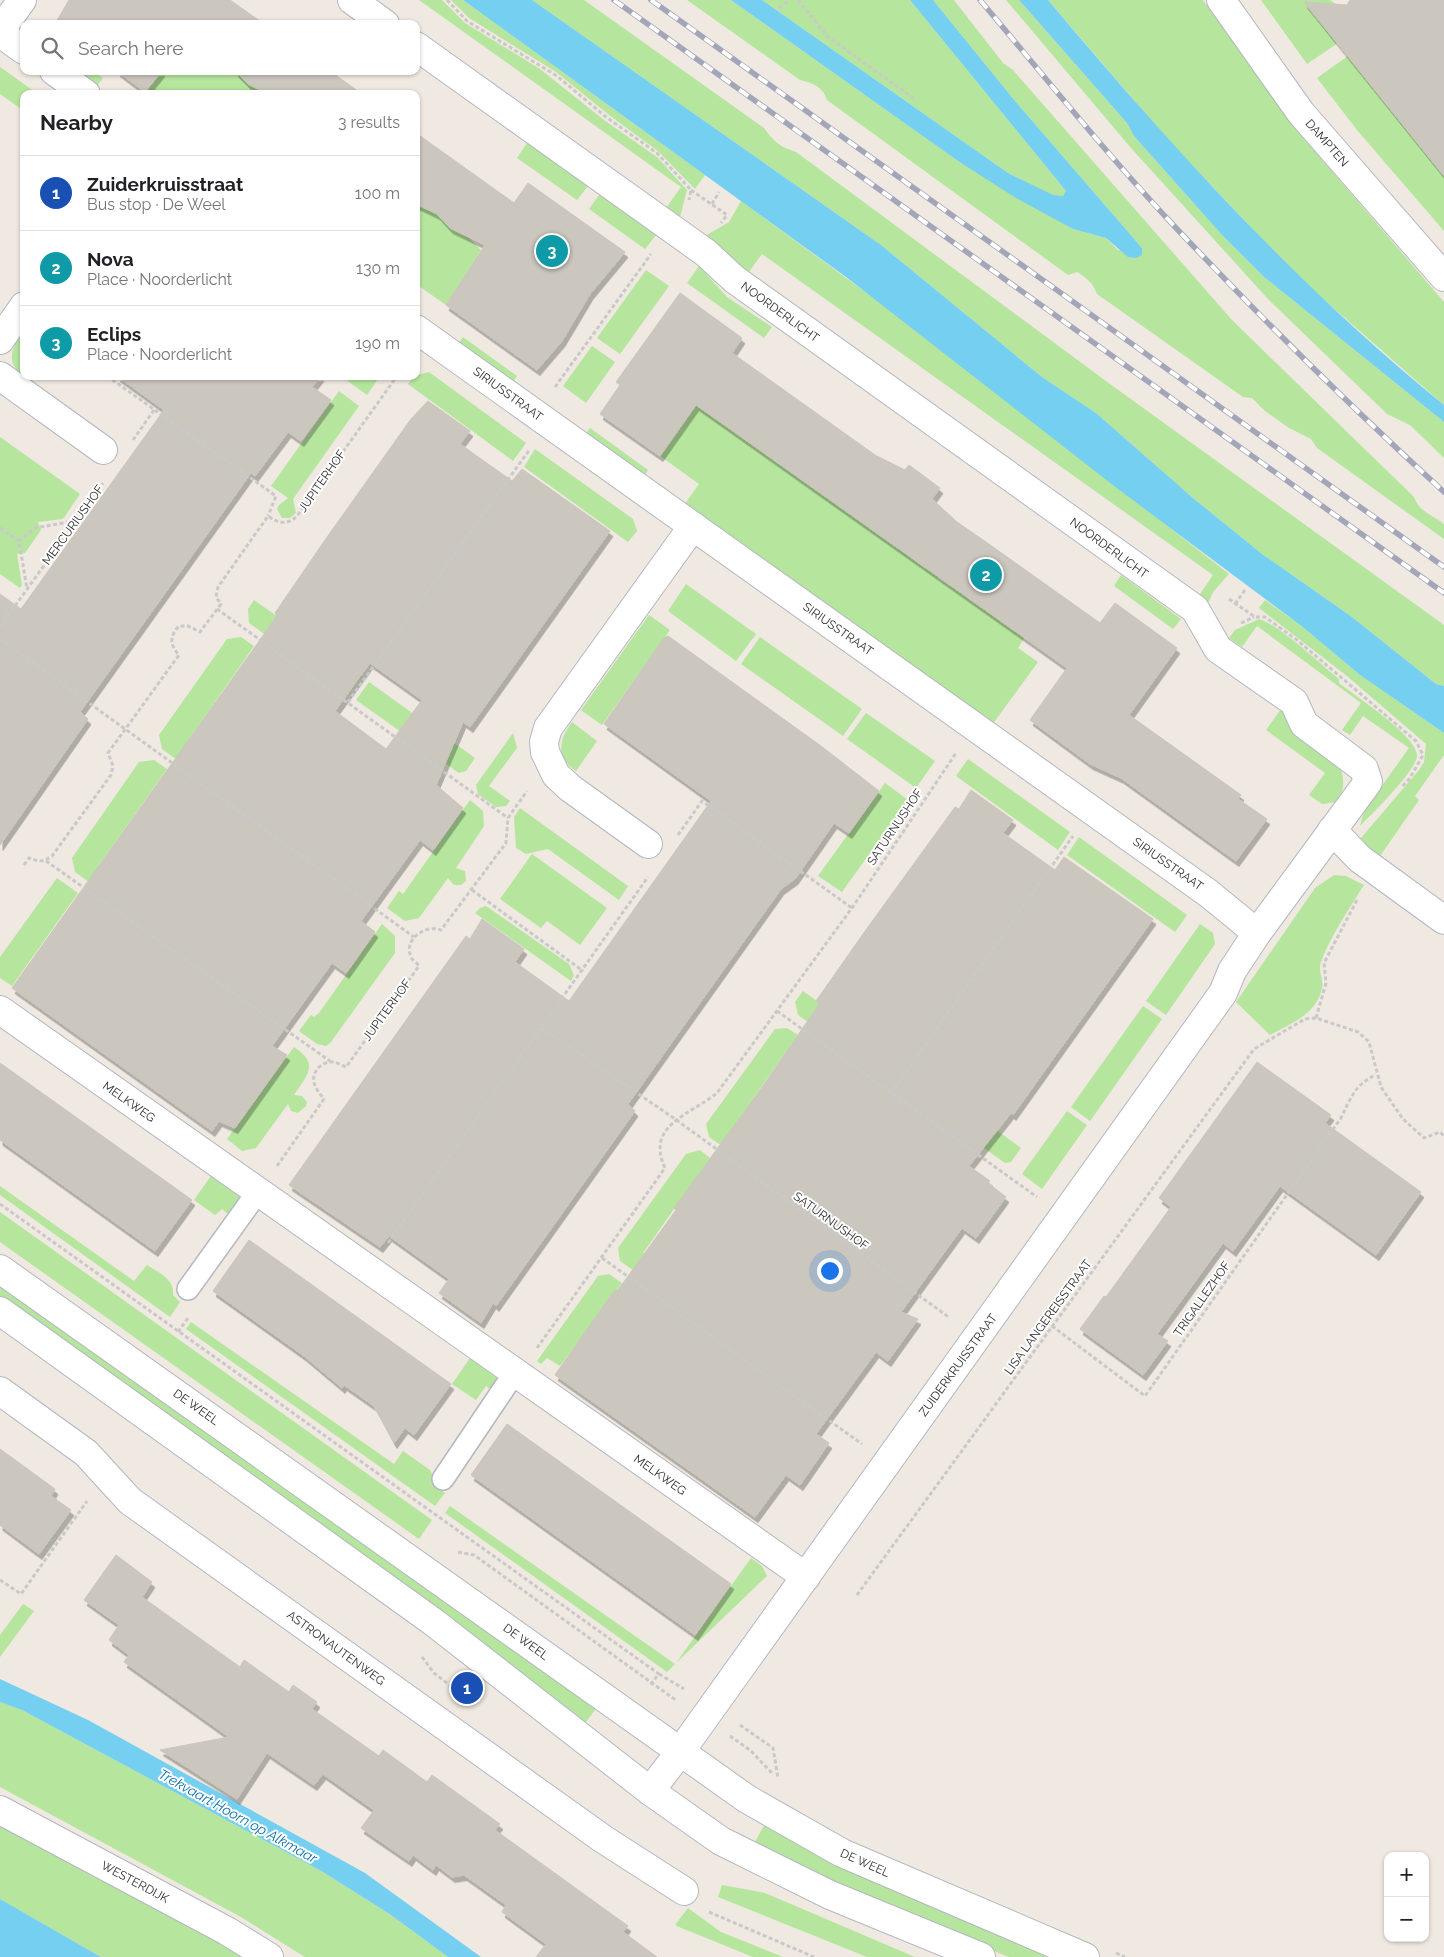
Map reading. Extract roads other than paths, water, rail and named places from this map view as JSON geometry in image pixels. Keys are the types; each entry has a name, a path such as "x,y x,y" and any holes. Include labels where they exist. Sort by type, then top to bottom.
{"street":[{"path":"20,47 0,32 22,0"},
{"path":"352,0 380,20"},
{"name":"DAMPTEN","path":"1221,0 1301,113 1444,277"},
{"name":"NOORDERLICHT","path":"420,49 706,253 734,279 1195,609 1218,649 1294,702 1304,724 1364,769 1368,782 1257,933"},
{"path":"60,75 80,90"},
{"path":"0,340 20,312"},
{"name":"SIRIUSSTRAAT","path":"420,332 1208,893 1257,933"},
{"path":"0,376 111,455"},
{"path":"655,850 570,788 556,775 549,761 544,742 548,728 693,526"},
{"path":"1332,830 1360,859 1444,920"},
{"name":"ZUIDERKRUISSTRAAT","path":"650,1791 806,1577 1223,993 1232,970 1257,933"},
{"name":"MELKWEG","path":"0,1010 806,1577"},
{"name":"DE WEEL","path":"0,1269 747,1798 842,1854 1085,1957"},
{"path":"0,1310 432,1621 650,1791 721,1841 830,1895 981,1957"},
{"name":"ASTRONAUTENWEG","path":"0,1391 86,1453 130,1501 603,1839 684,1891"},
{"name":"WESTERDIJK","path":"0,1810 227,1931 268,1957"}],"lane":[{"path":"188,1289 258,1193"},
{"path":"443,1478 515,1372"}],"water":[{"path":"463,0 532,0 881,245 1042,377 1096,413 1193,498 1262,554 1352,617 1436,684 1444,686 1444,733 1360,675 1304,628 1118,489 846,277"},
{"path":"731,0 762,0 1008,173 1053,195 1063,196 1066,191 910,0 933,0 1015,101 1142,248 1142,255 1136,258 1128,257 1106,238 1073,229 1016,198 958,161"},
{"path":"1019,0 1048,0 1141,108 1236,212 1337,311 1389,359 1444,405 1444,422 1264,277 1222,235 1134,136 1127,123"},
{"name":"Trekvaart Hoorn op Alkmaar","path":"0,1679 88,1720 365,1873 481,1957 448,1957 391,1915 323,1872 22,1710 0,1702"},
{"path":"0,1899 101,1957 0,1957"}],"railway":[{"path":"614,0 1444,593"},
{"path":"651,0 1444,567"},
{"path":"980,0 1101,145 1177,229 1308,363 1444,492"}],"place":[{"name":"Eclips","path":"552,251"},
{"name":"Nova","path":"986,575"},
{"name":"Zuiderkruisstraat","path":"467,1688"}]}
